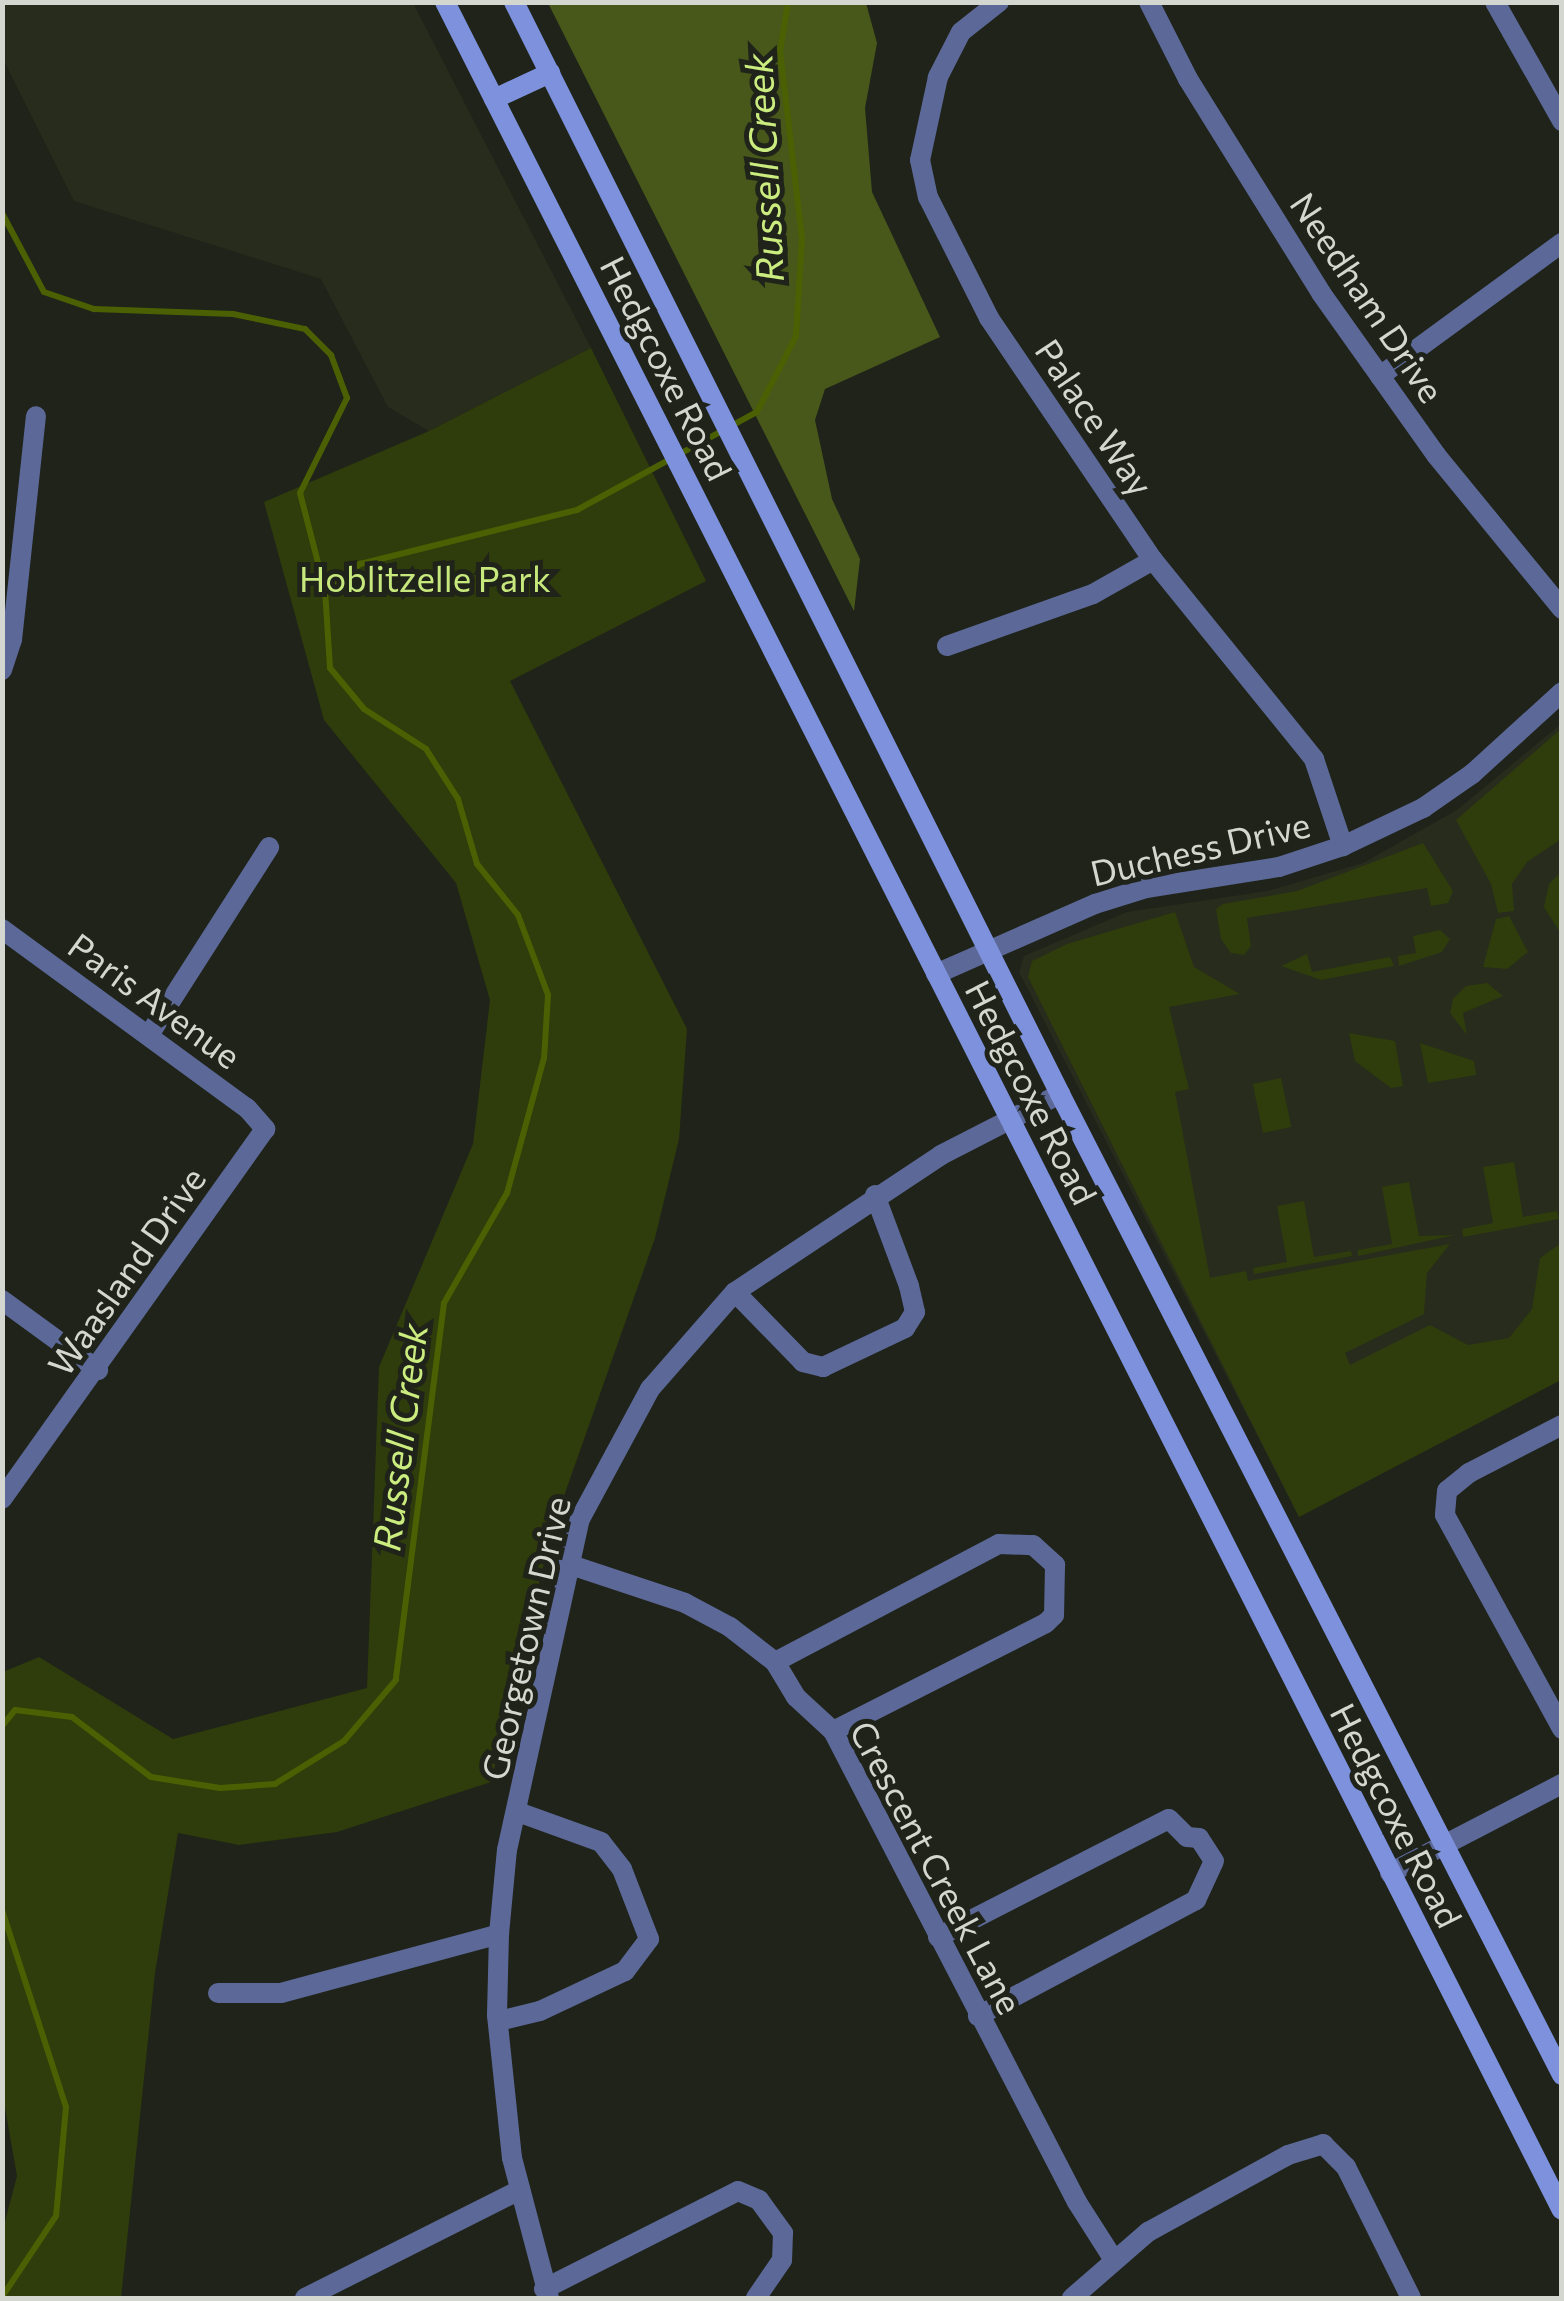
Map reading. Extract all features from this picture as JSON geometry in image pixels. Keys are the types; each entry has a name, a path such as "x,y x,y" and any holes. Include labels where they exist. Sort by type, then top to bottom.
{"main road":[{"name":"Hedgcoxe Road","path":"445,2 1562,2210"},
{"name":"Hedgcoxe Road","path":"514,2 1060,1094 1562,2075"},
{"path":"494,99 550,73"}],"street":[{"name":"Palace Way","path":"999,2 961,32 938,76 920,160 928,197 990,318 1153,560 1314,759 1343,846"},
{"name":"Needham Drive","path":"1149,2 1256,189 1380,376 1562,609"},
{"path":"1494,2 1562,120"},
{"path":"1380,376 1562,243"},
{"path":"2,670 12,640 36,416"},
{"path":"947,646 1092,594 1153,560"},
{"name":"Duchess Drive","path":"936,974 1146,888 1279,867 1343,846 1423,808 1472,774 1562,692"},
{"path":"149,1035 269,846"},
{"name":"Paris Avenue","path":"2,929 248,1108 264,1128"},
{"name":"Georgetown Drive","path":"547,2294 520,2190 499,2021 499,1934 507,1850 580,1520 615,1447 650,1390 734,1292 875,1196 1060,1094"},
{"name":"Waasland Drive","path":"2,1498 98,1370 264,1128"},
{"path":"734,1292 804,1362 824,1366 905,1328 915,1312 875,1196"},
{"path":"2,1300 98,1370"},
{"path":"1562,1425 1469,1473 1447,1491 1445,1516 1562,1729"},
{"path":"775,1662 999,1544 1034,1545 1055,1565 1054,1614 1046,1622 833,1731"},
{"name":"Crescent Creek Lane","path":"568,1564 684,1602 775,1662 796,1696 833,1731 978,2016 1114,2260"},
{"path":"1390,1873 1562,1784"},
{"path":"499,2021 540,2011 624,1971 649,1940 622,1869 601,1842 518,1812"},
{"path":"938,1937 1169,1819 1208,1849 1211,1878 1196,1900 978,2016"},
{"path":"218,1992 281,1994 499,1934"},
{"path":"1072,2298 1148,2232 1288,2155 1324,2144 1346,2167 1411,2298"},
{"path":"306,2298 520,2190"},
{"path":"547,2294 738,2191 759,2200 782,2233 782,2260 756,2298"}],"shaded area":[{"path":"3,3 413,3 591,348 429,431 388,407 321,279 74,201 3,59"},
{"path":"1561,724 1561,1380 1299,1517 1019,972 1024,956 1127,912 1267,891 1363,863 1457,810"}],"green space":[{"path":"548,3 866,3 877,43 865,108 872,192 940,337 825,389 815,420 832,499 860,559 854,611"},
{"name":"Hoblitzelle Park","path":"591,348 706,581 510,681 687,1029 679,1139 655,1238 552,1530 491,1782 337,1832 239,1845 178,1833 155,1973 121,2298 3,2298 3,2229 17,2176 2,2091 3,1672 39,1657 173,1739 367,1688 379,1367 473,1144 490,1000 456,883 324,720 264,502 429,431"},
{"path":"1561,729 1561,839 1527,862 1512,884 1514,911 1498,913 1491,884 1456,820"},
{"path":"1423,843 1453,891 1448,903 1431,906 1427,888 1247,918 1251,946 1244,955 1231,953 1221,939 1216,909 1223,904 1297,891"},
{"path":"1561,872 1561,934 1544,907 1549,884"},
{"path":"1175,912 1194,967 1240,994 1169,1007 1189,1089 1175,1092 1210,1278 1246,1271 1248,1281 1450,1244 1427,1273 1424,1314 1345,1353 1350,1365 1430,1325 1468,1345 1509,1338 1532,1309 1540,1258 1561,1243 1561,1380 1299,1517 1028,977 1032,961 1067,944"},
{"path":"1509,916 1528,952 1507,969 1483,967 1496,919"},
{"path":"1440,930 1450,939 1442,952 1399,966 1398,956 1416,953 1413,936"},
{"path":"1307,954 1312,972 1390,957 1394,966 1321,980 1281,966"},
{"path":"1487,983 1503,996 1463,1013 1467,1035 1450,1013 1453,999 1466,986"},
{"path":"1349,1033 1395,1041 1403,1086 1391,1088 1355,1061"},
{"path":"1420,1043 1474,1061 1476,1075 1428,1083"},
{"path":"1281,1078 1291,1127 1263,1133 1253,1084"},
{"path":"1514,1162 1523,1217 1557,1211 1559,1219 1463,1237 1462,1229 1493,1223 1483,1167"},
{"path":"1409,1182 1419,1236 1455,1235 1358,1256 1358,1250 1392,1244 1382,1187"},
{"path":"1304,1201 1314,1257 1351,1251 1352,1256 1254,1274 1253,1268 1287,1262 1277,1206"}],"waterway":[{"name":"Russell Creek","path":"325,590 360,564 577,510 757,412 796,336 802,238 780,52 788,2"},
{"name":"Russell Creek","path":"2,213 44,292 94,309 233,314 305,329 331,355 347,398 300,493 325,590 330,668 364,709 426,749 458,799 477,864 518,915 548,995 544,1058 507,1193 444,1303 396,1680 344,1741 275,1784 220,1788 151,1777 72,1717 15,1710 2,1726"},
{"name":"Russell Creek","path":"2,1910 66,2107 56,2216 2,2297"}]}
